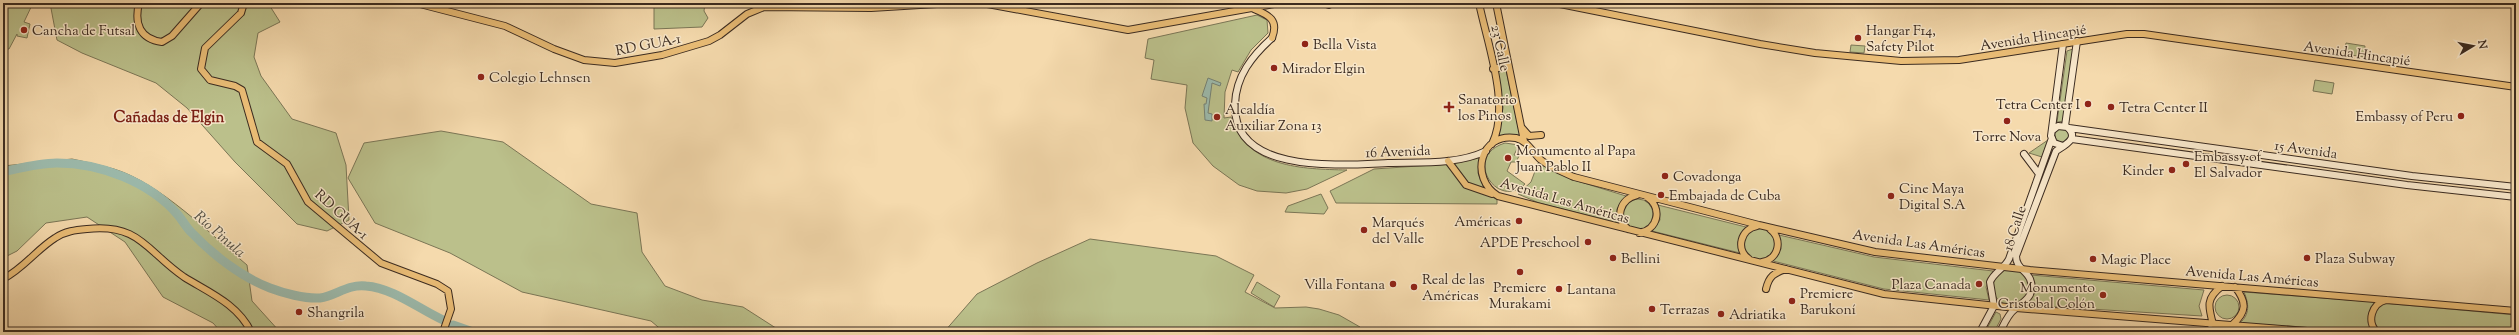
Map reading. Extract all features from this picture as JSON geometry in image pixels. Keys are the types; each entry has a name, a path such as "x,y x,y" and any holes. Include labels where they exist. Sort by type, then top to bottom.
{"main road":[{"path":"139,3 137,15 142,32 148,39 162,42 172,36 201,3"},
{"name":"RD GUA-1","path":"244,3 241,13 205,48 201,69 210,80 235,86 242,90 257,142 287,164 308,202 381,263 444,287 448,291 452,309 443,332"},
{"name":"RD GUA-1","path":"416,3 505,26 554,49 584,60 615,63 688,48 720,35 755,9 788,6 896,5"},
{"path":"896,5 953,3"},
{"path":"982,3 1128,30 1254,9 1280,3"},
{"name":"23 Calle","path":"1479,3 1500,107 1499,130 1492,144"},
{"name":"23 Calle","path":"1496,3 1524,141"},
{"name":"Avenida Hincapié","path":"1555,3 1760,44 1815,53 1900,61 1960,60 2077,42 2144,34 2516,87"},
{"path":"1254,9 1266,14 1274,20 1276,26 1272,38"},
{"path":"1493,69 1508,66"},
{"path":"1520,125 1529,136 1541,135"},
{"path":"1486,150 1492,144 1509,138 1524,141"},
{"name":"Avenida Las Américas","path":"1524,141 1541,159 1556,170 1574,177 1759,225 1875,252 2020,269 2390,299 2516,311"},
{"name":"Avenida Las Américas","path":"1486,150 1481,165 1483,180 1492,192 1498,196 1629,231 1884,294 2016,308 2319,332"},
{"path":"1448,161 1468,186 1498,196"},
{"path":"1629,231 1621,222 1620,210 1626,200 1631,196 1644,196 1656,208 1656,220 1650,229 1638,233"},
{"path":"1750,260 1741,248 1742,237 1748,229 1759,225"},
{"path":"1760,263 1769,260 1777,248 1776,236 1768,227"},
{"path":"3,279 22,268 49,242 66,233 99,228 124,231 144,242 166,265 226,302 239,315 251,332"},
{"path":"1766,289 1773,274 1786,269"},
{"path":"2213,324 2208,302 2210,296 2222,286"},
{"path":"2232,325 2242,316 2245,306 2241,295 2235,287"},
{"path":"2378,332 2371,321 2371,316 2377,304 2390,299"}],"street":[{"name":"16 Avenida","path":"1272,38 1255,54 1241,75 1236,92 1236,117 1246,137 1262,150 1290,161 1308,163 1366,164 1448,161 1477,155 1486,150"},
{"path":"2063,44 2052,138 2056,145 2064,146 2072,139 2067,127 2077,42"},
{"path":"2053,130 2058,126 2067,127"},
{"name":"15 Avenida","path":"2067,127 2412,176 2516,186"},
{"name":"18 Calle","path":"1994,306 1990,282 1997,271 2005,267 2052,138"},
{"name":"15 Avenida","path":"2072,139 2407,185 2516,196"},
{"name":"18 Calle","path":"2000,332 2007,318 2016,308 2026,302 2031,290 2029,278 2020,269 2016,256 2056,151 2064,146"},
{"path":"2024,154 2039,174"},
{"path":"1980,332 1994,306"},
{"path":"2209,332 2213,324"},
{"path":"2217,332 2221,325"}],"green space":[{"path":"3,3 33,3 24,22 30,24 27,38 17,36 17,34 9,49 3,49"},
{"path":"50,3 268,3 280,22 258,33 254,57 261,76 292,119 336,133 346,165 349,220 327,231 297,224 235,162 187,108 156,83 82,53 57,40"},
{"path":"654,3 705,3 704,11 708,18 702,27 654,29"},
{"path":"1257,15 1267,20 1268,33 1251,50 1238,72 1232,70 1225,92 1224,118 1231,117 1239,134 1250,147 1263,156 1278,162 1295,166 1347,170 1307,189 1286,193 1257,191 1239,185 1213,166 1193,143 1185,108 1187,85 1151,79 1154,60 1145,58 1148,39"},
{"path":"2346,43 2365,46 2364,57 2344,54"},
{"path":"1851,45 1865,46 1864,53 1850,52"},
{"path":"2073,49 2064,121 2057,122 2067,51"},
{"path":"1506,70 1520,136 1499,137 1503,107 1497,72"},
{"path":"2315,80 2334,83 2332,94 2313,91"},
{"path":"2059,128 2065,128 2069,132 2069,138 2065,142 2059,142 2055,138 2055,132"},
{"path":"441,131 503,142 591,204 637,213 642,252 665,286 702,300 743,307 782,332 664,332 651,321 522,292 450,253 375,223 348,178 364,143"},
{"path":"2048,140 2042,157 2029,153"},
{"path":"1505,143 1519,145 1514,155 1519,156 1516,162 1511,162 1507,171 1525,184 1514,191 1504,191 1495,186 1488,178 1485,169 1486,159 1492,150"},
{"path":"1479,158 1478,173 1484,188 1467,184 1452,164"},
{"path":"72,159 114,169 131,176 167,197 201,225 247,265 252,301 280,332 221,332 213,323 163,297 125,242 87,217 46,223 17,251 3,258 3,166"},
{"path":"1538,163 1574,180 1626,196 1617,209 1618,223 1539,203 1518,194 1531,182"},
{"path":"2045,163 2048,164 2029,215 2026,215"},
{"path":"1448,164 1464,186 1497,199 1497,204 1336,203 1330,191 1374,169"},
{"path":"1321,194 1328,208 1324,214 1285,212 1288,206"},
{"path":"1638,199 1649,203 1653,214 1649,225 1638,229 1627,225 1623,214 1627,203"},
{"path":"1658,205 1746,227 1738,242 1740,253 1652,231 1660,220"},
{"path":"1756,228 1762,228 1772,235 1775,244 1774,250 1768,257 1762,260 1756,260 1746,253 1743,247 1743,241 1750,231"},
{"path":"1779,235 1874,257 1993,271 1986,287 1989,300 1884,289 1773,261 1781,249"},
{"path":"1090,239 1216,256 1254,275 1245,292 1275,308 1306,307 1319,309 1339,315 1360,327 1358,332 944,332 977,294 1037,263"},
{"path":"2011,269 2024,274 2029,287 2024,300 2011,305 1998,300 1993,287 1998,274"},
{"path":"2031,275 2204,290 2199,306 2202,316 2027,305 2035,291"},
{"path":"1257,282 1280,296 1274,307 1251,293"},
{"path":"2244,292 2375,302 2372,309 2375,332 2240,323 2246,316 2248,309"},
{"path":"2222,295 2232,295 2239,302 2239,312 2232,319 2222,319 2215,312 2215,302"},
{"path":"2382,303 2516,315 2516,332 2380,332 2373,321 2375,311"},
{"path":"1996,312 2000,314 2001,319 1994,332 1985,332"}],"shaded area":[{"path":"1208,78 1221,83 1220,86 1212,83 1208,113 1212,114 1212,121 1205,120 1204,104 1206,104 1207,98 1202,96"}],"waterway":[{"name":"Río Pinula","path":"3,172 50,163 90,166 107,171 139,184 167,203 189,230 208,248 248,278 259,283 288,294 314,298 326,297 347,288 359,286 376,288 396,295 443,320"},
{"name":"Río Pinula","path":"453,325 473,332"}],"place":[{"name":"Cancha de Futsal","path":"24,30"},
{"name":"Hangar F14, Safety Pilot","path":"1858,38"},
{"name":"Bella Vista","path":"1305,44"},
{"name":"Mirador Elgin","path":"1274,68"},
{"name":"Colegio Lehnsen","path":"481,77"},
{"name":"Tetra Center I","path":"2088,104"},
{"name":"Sanatorio los Pinos","path":"1449,107"},
{"name":"Tetra Center II","path":"2111,107"},
{"name":"Embassy of Peru","path":"2461,116"},
{"name":"Alcaldía Auxiliar Zona 13","path":"1217,117"},
{"name":"Torre Nova","path":"2007,121"},
{"name":"Monumento al Papa Juan Pablo II","path":"1508,158"},
{"name":"Embassy of El Salvador","path":"2186,164"},
{"name":"Kinder","path":"2172,170"},
{"name":"Covadonga","path":"1665,176"},
{"name":"Embajada de Cuba","path":"1661,195"},
{"name":"Cine Maya Digital S.A","path":"1891,196"},
{"name":"Américas","path":"1519,221"},
{"name":"Marqués del Valle","path":"1364,230"},
{"name":"APDE Preschool","path":"1588,242"},
{"name":"Bellini","path":"1613,258"},
{"name":"Plaza Subway","path":"2307,258"},
{"name":"Magic Place","path":"2093,259"},
{"name":"Premiere Murakami","path":"1520,272"},
{"name":"Villa Fontana","path":"1393,284"},
{"name":"Plaza Canada","path":"1979,284"},
{"name":"Real de las Américas","path":"1414,287"},
{"name":"Lantana","path":"1559,289"},
{"name":"Monumento Cristobal Colón","path":"2103,295"},
{"name":"Premiere Barukoní","path":"1792,301"},
{"name":"Terrazas","path":"1652,309"},
{"name":"Shangrila","path":"299,312"},
{"name":"Adriatika","path":"1721,314"}],"district":[{"name":"Cañadas de Elgin","path":"169,117"}]}
